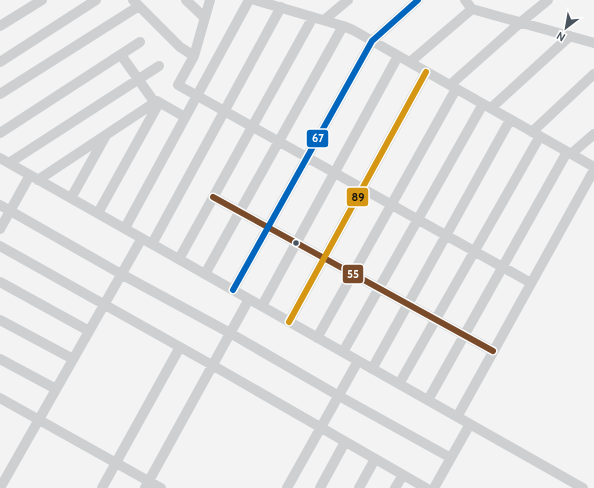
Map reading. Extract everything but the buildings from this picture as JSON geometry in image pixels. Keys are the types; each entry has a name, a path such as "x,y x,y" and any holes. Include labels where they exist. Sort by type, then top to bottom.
{"street":[{"path":"0,26 42,0"},
{"path":"0,62 96,0"},
{"path":"186,0 205,18"},
{"path":"210,0 194,56 178,85 531,283"},
{"path":"125,228 249,0"},
{"path":"255,0 279,4 312,17 353,30 594,167"},
{"path":"324,20 348,0"},
{"path":"233,290 372,41 418,0"},
{"path":"465,0 472,9 594,43"},
{"path":"317,338 392,205 453,87 521,22 548,0"},
{"path":"0,94 136,3 180,47 194,56"},
{"path":"152,244 224,111 279,4"},
{"path":"410,62 472,9"},
{"path":"179,259 312,17"},
{"path":"205,274 343,26"},
{"path":"343,352 418,219 487,106 570,36"},
{"path":"0,133 140,42"},
{"path":"121,55 138,80 157,103 185,117"},
{"path":"262,306 398,56"},
{"path":"10,163 159,66"},
{"path":"289,322 426,72"},
{"path":"399,384 475,251 536,134 594,74"},
{"path":"0,229 10,210 34,177 107,135 157,103"},
{"path":"98,213 157,103"},
{"path":"372,369 510,120"},
{"path":"428,400 569,153 594,134"},
{"path":"71,198 107,135"},
{"path":"0,158 457,416 578,487"},
{"path":"457,416 594,170"},
{"path":"213,196 493,351"},
{"path":"0,205 451,458"},
{"path":"0,488 142,238"},
{"path":"0,246 212,365 426,488"},
{"path":"0,282 89,331"},
{"path":"147,484 249,299"},
{"path":"0,320 73,359"},
{"path":"102,488 180,347"},
{"path":"0,359 56,390"},
{"path":"287,488 358,361"},
{"path":"0,398 116,463 147,484 161,488"},
{"path":"434,488 470,424"},
{"path":"320,488 345,442"},
{"path":"359,488 375,459"},
{"path":"395,488 403,475"}],"transit line":[{"name":"67","path":"233,290 372,41 418,0"},
{"name":"89","path":"289,322 426,72"},
{"name":"55","path":"213,197 493,351"}]}
